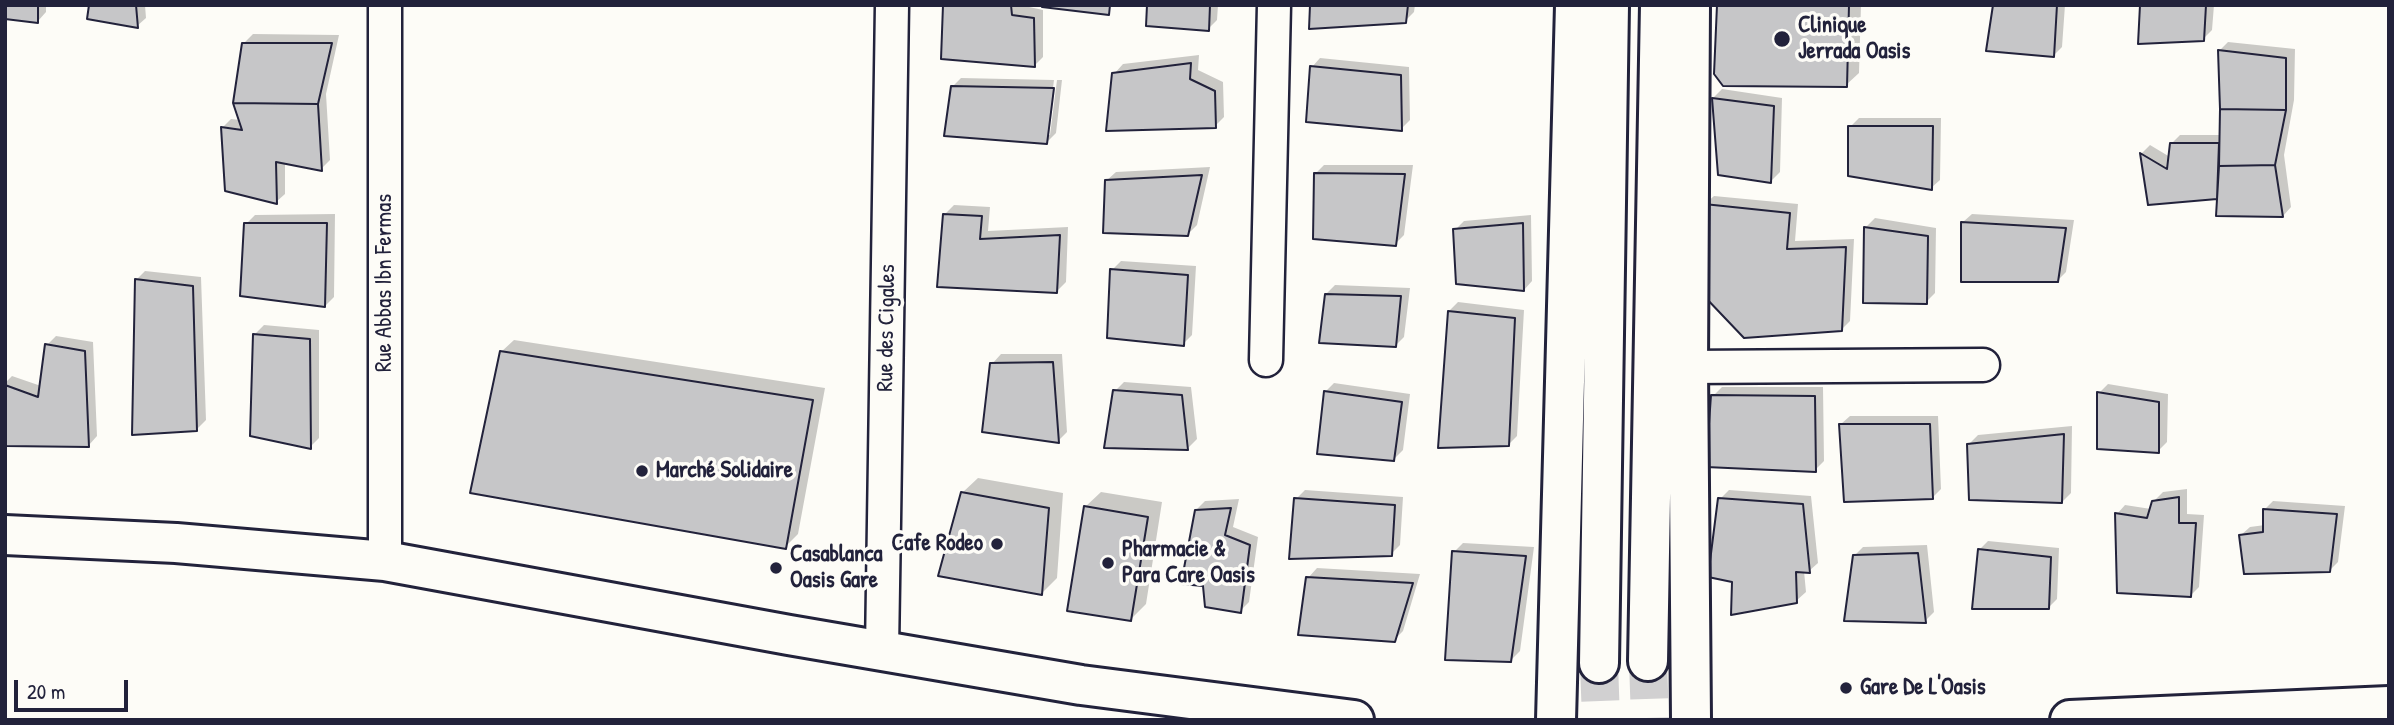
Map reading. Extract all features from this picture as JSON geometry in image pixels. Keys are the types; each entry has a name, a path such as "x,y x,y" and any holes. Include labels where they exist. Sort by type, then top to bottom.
{"street":[{"name":"Rue Abbas Ibn Fermas","path":"385,5 385,561"},
{"name":"Rue des Cigales","path":"882,650 892,5"},
{"path":"1266,360 1274,5"},
{"path":"1556,720 1575,5"},
{"path":"1599,663 1609,5"},
{"path":"1648,661 1660,5"},
{"path":"1690,5 1688,367 1691,720"},
{"path":"1688,367 1983,365"},
{"path":"5,535 189,544 385,561 1081,685 1353,720"},
{"path":"2070,720 2389,706"}],"building":[{"path":"5,5 38,5 38,23 5,19"},
{"path":"89,5 136,5 138,28 87,19"},
{"path":"943,5 1011,5 1012,15 1034,18 1035,67 941,59"},
{"path":"1042,5 1110,5 1109,15"},
{"path":"1147,5 1210,5 1209,31 1146,26"},
{"path":"1310,5 1408,5 1406,23 1309,29"},
{"name":"Clinique Jerrada Oasis","path":"1717,5 1849,5 1847,87 1723,86 1714,74"},
{"path":"1993,5 2057,5 2054,57 1986,51"},
{"path":"2140,5 2206,5 2204,41 2138,44"},
{"path":"242,43 332,43 318,104 233,103"},
{"path":"2218,50 2286,58 2286,110 2220,109"},
{"path":"1191,63 1190,79 1215,91 1216,128 1106,131 1112,73"},
{"path":"1310,66 1401,75 1402,131 1306,122"},
{"path":"951,86 1054,88 1047,144 944,136"},
{"path":"1712,98 1774,106 1771,183 1718,175"},
{"path":"233,103 318,104 322,171 276,162 277,204 225,191 221,127 242,130"},
{"path":"2220,109 2286,110 2275,165 2219,166"},
{"path":"1848,126 1933,126 1932,190 1848,176"},
{"path":"2170,143 2219,143 2217,199 2148,205 2140,153 2167,169"},
{"path":"2275,165 2283,217 2216,216 2219,166"},
{"path":"1314,173 1405,174 1396,246 1313,239"},
{"path":"1202,175 1188,236 1103,233 1105,180"},
{"path":"1704,204 1790,213 1787,249 1846,247 1842,331 1744,338 1704,296"},
{"path":"943,214 982,216 980,239 1060,235 1057,293 937,287"},
{"path":"1961,222 2066,228 2058,282 1961,282"},
{"path":"244,223 327,223 325,307 240,296"},
{"path":"1523,223 1524,291 1456,284 1453,229"},
{"path":"1864,227 1928,236 1927,304 1863,303"},
{"path":"1110,269 1188,275 1184,346 1107,338"},
{"path":"135,279 193,286 197,431 132,435"},
{"path":"1325,294 1401,296 1396,347 1319,343"},
{"path":"1448,311 1515,318 1509,446 1438,448"},
{"path":"253,334 310,339 311,449 250,436"},
{"path":"45,344 85,351 89,447 5,446 5,385 38,397"},
{"path":"500,351 813,400 786,549 470,493"},
{"path":"1053,362 1059,443 982,432 990,363"},
{"path":"1113,390 1182,395 1188,450 1104,448"},
{"path":"1324,391 1402,402 1394,461 1317,454"},
{"path":"2097,392 2159,402 2159,453 2097,449"},
{"path":"1711,395 1815,396 1816,472 1706,467"},
{"path":"1839,424 1930,424 1933,499 1844,502"},
{"path":"2064,434 2062,503 1969,500 1967,444"},
{"path":"961,492 1049,508 1042,595 938,576"},
{"path":"2179,497 2179,523 2196,523 2191,597 2117,593 2115,513 2147,518 2152,501"},
{"path":"1294,498 1395,505 1392,556 1289,559"},
{"path":"1718,498 1803,504 1810,573 1796,572 1797,603 1731,615 1732,582 1708,577"},
{"path":"1084,506 1148,517 1131,621 1067,611"},
{"path":"1231,508 1225,535 1250,545 1241,613 1205,607 1203,586 1181,584 1195,510"},
{"path":"2263,509 2337,514 2330,572 2244,574 2239,535 2263,532"},
{"path":"1978,549 2051,557 2049,609 1972,609"},
{"path":"1452,551 1526,556 1511,662 1445,660"},
{"path":"1918,553 1926,623 1844,621 1853,555"},
{"path":"1306,577 1413,583 1395,642 1298,635"}],"tunnel":[{"path":"1648,661 1650,720"},
{"path":"1599,663 1601,720"}],"place":[{"name":"Clinique Jerrada Oasis","path":"1782,39"},
{"name":"Marché Solidaire","path":"642,471"},
{"name":"Cafe Rodeo","path":"997,544"},
{"name":"Pharmacie & Para Care Oasis","path":"1108,563"},
{"name":"Casablanca Oasis Gare","path":"776,568"},
{"name":"Gare De L'Oasis","path":"1846,688"}]}
